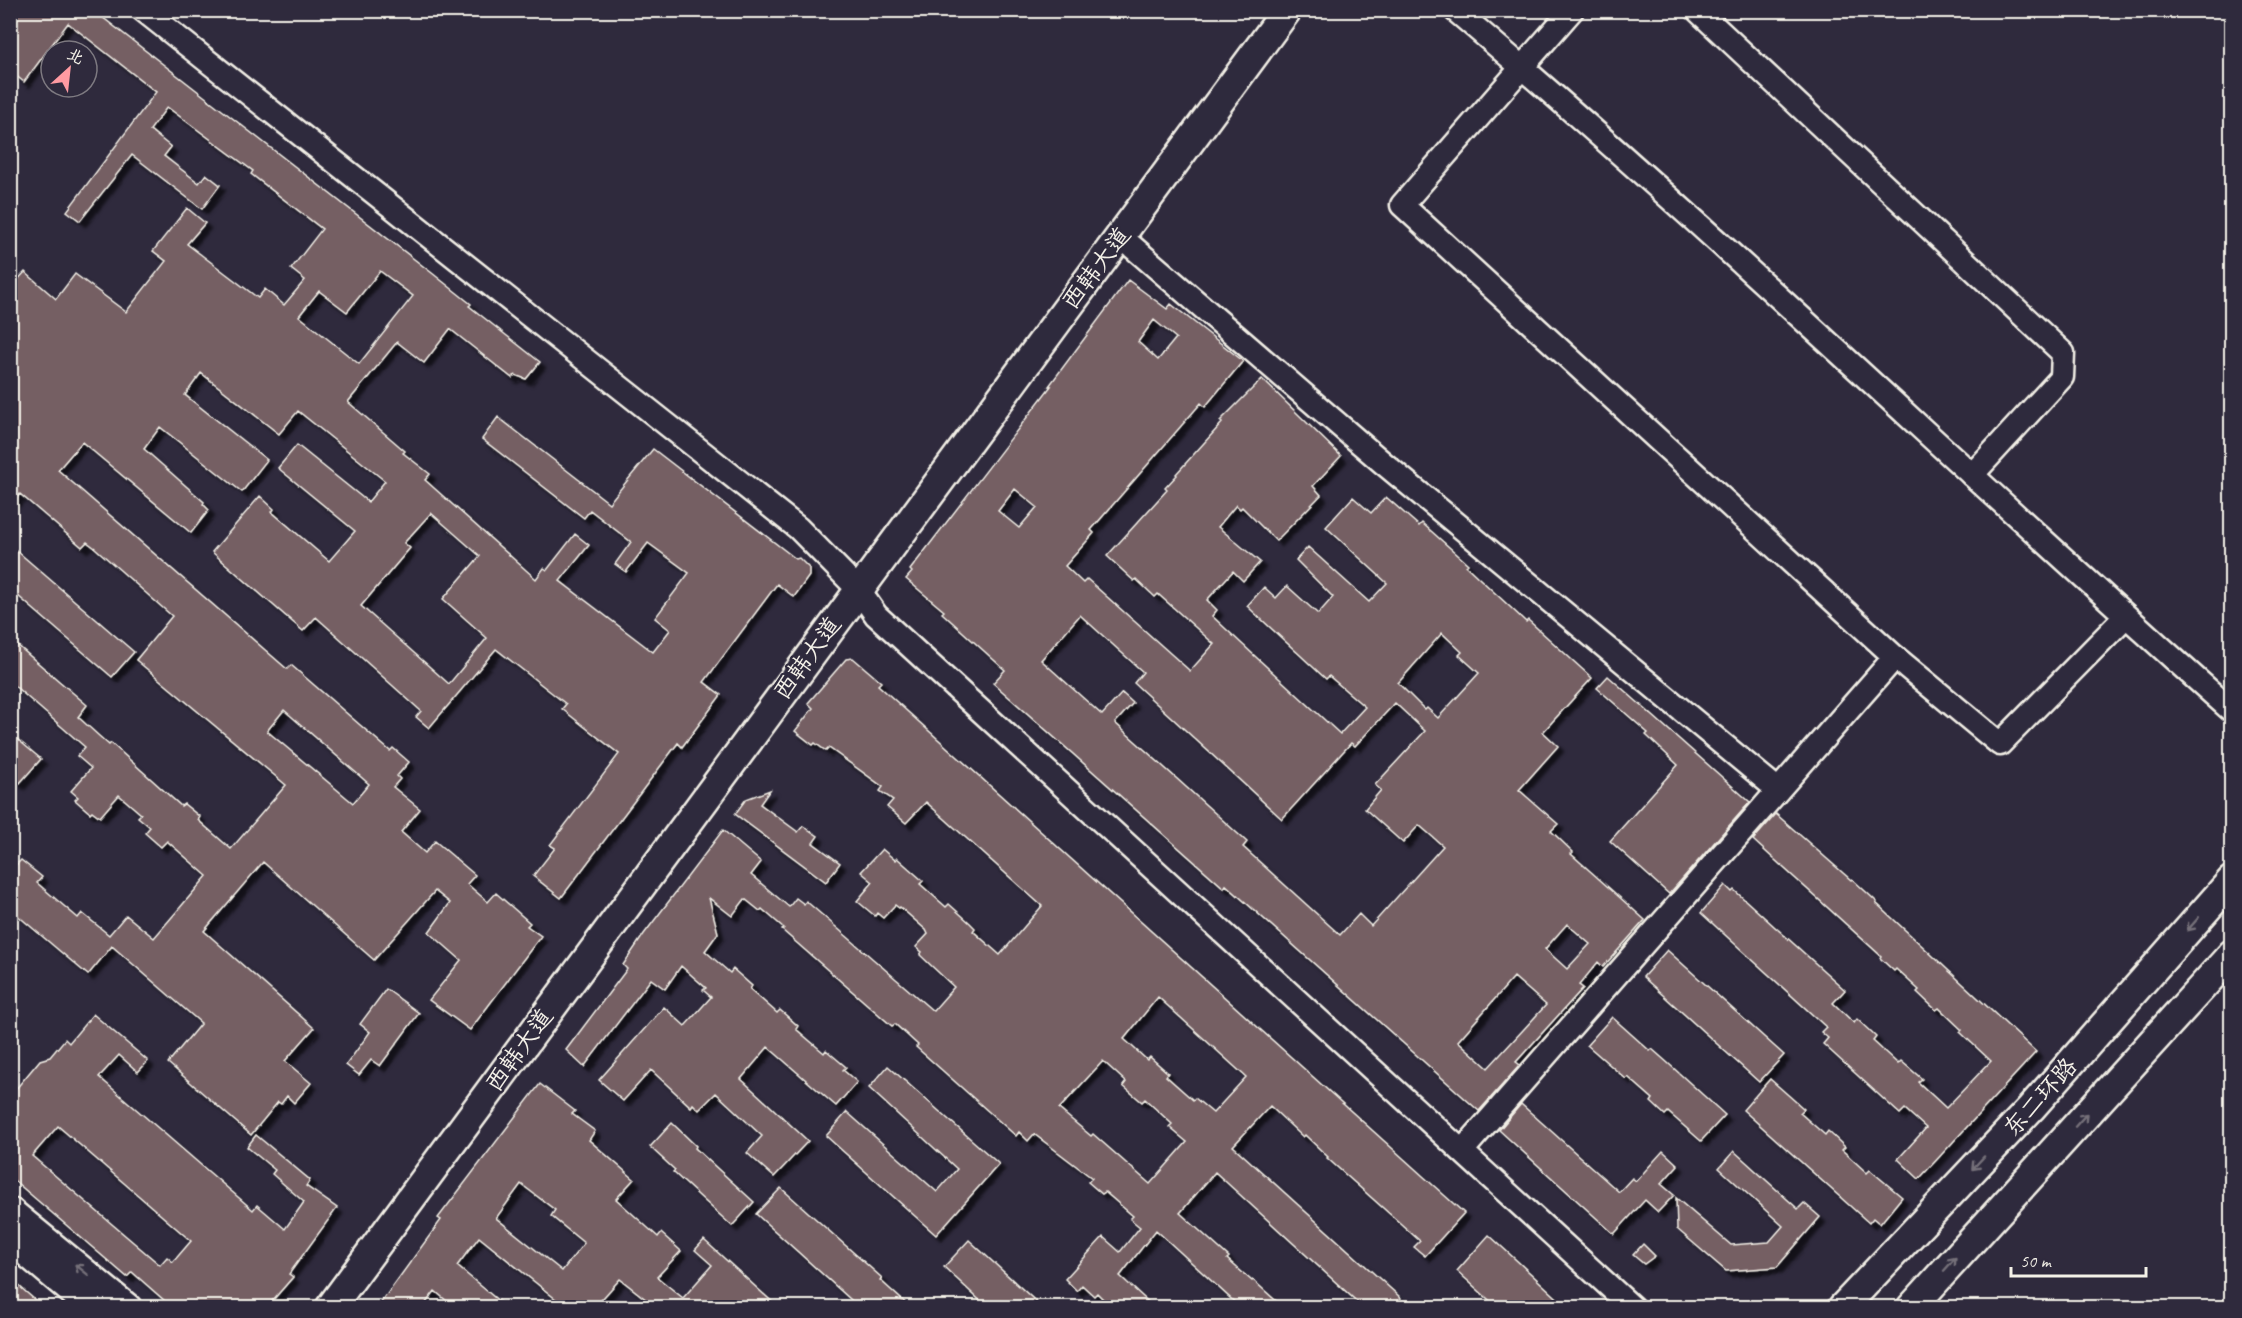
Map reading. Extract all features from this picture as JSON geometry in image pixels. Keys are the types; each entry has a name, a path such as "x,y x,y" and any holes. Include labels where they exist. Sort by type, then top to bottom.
{"main road":[{"name":"西韩大道","path":"330,1308 1269,10"},
{"name":"西韩大道","path":"312,1308 853,584 1120,236 1287,10"},
{"name":"东二环路","path":"1842,1308 2031,1108 2232,880"},
{"name":"东二环路","path":"1911,1308 2232,954"},
{"path":"10,1212 127,1308"},
{"path":"10,1238 93,1308"}],"street":[{"path":"143,10 798,528 853,584 876,615 1633,1308"},
{"path":"1455,10 1522,67 1831,344 2125,616 2232,711"},
{"path":"1572,10 1402,205 1895,657 2000,744 2125,616"},
{"path":"1697,10 2063,353 2062,377 1972,475"},
{"path":"1120,236 1382,462 1778,790"},
{"path":"1462,1151 1895,657"}],"building":[{"path":"10,10 93,10 432,273 471,304 469,306 540,362 526,379 515,375 512,378 450,329 424,363 397,342 348,402 405,451 403,453 430,474 425,480 536,579 544,568 547,570 575,534 589,545 560,581 653,652 670,630 655,618 689,573 648,543 626,572 615,564 631,542 590,510 584,518 482,439 498,417 609,503 653,449 796,559 799,558 809,568 809,576 794,597 777,584 704,682 721,695 682,747 678,743 561,898 533,876 555,848 550,845 619,754 562,709 566,704 496,649 429,728 416,717 421,711 316,617 303,631 212,552 260,496 274,509 272,512 329,561 355,531 278,468 297,445 368,502 385,481 298,411 279,434 201,373 185,395 267,460 242,492 160,427 144,449 204,502 203,504 209,510 191,533 82,442 58,470 287,669 291,665 390,751 393,748 409,762 397,776 400,779 393,787 420,809 401,832 425,853 435,841 475,875 467,884 488,902 496,893 530,923 527,926 541,936 470,1030 429,1000 461,960 429,932 450,903 435,891 374,960 263,862 204,931 314,1028 285,1061 311,1083 294,1103 287,1096 281,1104 278,1102 251,1135 168,1063 201,1023 112,946 88,975 10,909 10,871 21,860 42,877 37,883 78,918 82,913 109,935 126,915 154,938 207,876 167,841 161,847 145,833 150,827 138,817 141,814 119,795 100,817 92,811 90,813 75,800 78,797 71,791 91,768 77,756 85,747 10,682 10,639 87,705 78,717 109,745 111,743 181,806 184,804 200,817 198,820 231,849 286,785 136,660 172,616 95,548 87,542 82,547 20,494 10,505 10,288 25,272 56,299 75,274 126,312 166,261 153,251 187,208 205,223 187,244 258,298 265,289 284,305 305,280 291,269 322,229 251,174 253,171 167,107 150,130 171,147 164,156 199,183 206,174 220,185 202,209 132,155 80,221 67,211 156,92 99,47 99,39 88,39 68,23 56,39 39,39 39,62 24,82 10,71","holes":["380,271 413,296 359,364 299,316 319,291 347,312","431,513 480,556 443,599 487,638 449,684 361,606 410,548 404,543","284,710 369,784 353,803 267,731"]},
{"path":"1128,280 1167,309 1171,304 1243,361 1205,407 1201,403 1091,530 1094,533 1065,566 1083,583 1087,579 1190,671 1214,644 1158,594 1155,597 1107,556 1167,490 1165,488 1176,474 1222,423 1220,421 1262,379 1341,456 1313,486 1321,495 1276,541 1242,507 1240,509 1236,505 1218,527 1260,562 1243,581 1233,571 1207,600 1217,610 1212,616 1340,734 1365,707 1329,676 1326,679 1247,606 1264,587 1276,598 1287,586 1318,614 1333,597 1296,560 1308,547 1369,602 1387,583 1326,527 1353,497 1371,513 1386,497 1419,526 1422,523 1468,564 1466,566 1526,622 1528,620 1592,678 1543,732 1558,746 1519,790 1558,824 1551,831 1573,852 1571,854 1645,920 1603,967 1598,962 1579,985 1583,988 1516,1062 1520,1065 1479,1111 1226,885 1224,888 993,683 1005,670 942,613 944,611 906,579 912,572 910,570 1051,386 1049,386","holes":["1154,320 1176,338 1158,360 1138,342","1015,489 1037,507 1019,528 998,511","1080,615 1143,672 1134,683 1282,819 1351,743 1355,746 1395,703 1425,731 1375,785 1381,790 1365,809 1403,843 1419,825 1443,846 1371,926 1359,914 1340,935 1243,847 1247,842 1115,723 1133,703 1122,693 1102,715 1041,660","1442,633 1462,652 1459,655 1479,673 1438,718 1427,708 1425,710 1398,683","1567,924 1590,944 1567,969 1545,949","1514,977 1546,1005 1488,1068 1458,1041"]},
{"path":"10,545 134,652 112,677 10,589"},
{"path":"853,658 881,682 878,685 1464,1213 1425,1256 1414,1247 1420,1241 1327,1158 1305,1135 1303,1137 1270,1106 1233,1146 1401,1298 1392,1308 1364,1308 1215,1172 1180,1213 1229,1257 1227,1259 1284,1308 1241,1308 1156,1230 1120,1276 1155,1308 1112,1308 1097,1293 1094,1296 1082,1285 1077,1291 1065,1279 1103,1237 1120,1252 1140,1227 1130,1219 1133,1216 1105,1192 1102,1194 1088,1182 1092,1178 1034,1134 1028,1141 1019,1132 1016,1136 916,1047 918,1045 895,1024 892,1026 782,930 784,928 762,909 760,911 745,899 732,916 709,898 718,933 705,951 730,973 733,969 752,986 750,989 777,1013 780,1010 798,1026 796,1029 824,1053 826,1050 846,1067 843,1070 857,1082 836,1106 768,1047 741,1079 808,1141 774,1177 747,1153 762,1136 716,1093 699,1110 693,1104 691,1107 651,1070 623,1101 599,1080 664,1007 685,1026 711,997 703,990 706,988 681,966 665,989 651,979 584,1067 566,1050 627,969 623,965 644,934 723,830 761,862 751,875 789,907 796,898 804,904 806,901 933,1011 954,987 920,955 922,952 916,947 928,934 926,930 900,907 895,905 883,918 877,913 875,916 857,901 873,882 861,872 882,849 895,860 897,858 923,881 920,884 946,907 949,904 975,928 973,931 1000,955 1042,906 926,802 906,823 887,807 893,800 880,791 883,787 829,748 826,751 815,743 813,745 795,731 813,708 808,703 846,659","holes":["1158,997 1246,1077 1213,1113 1195,1098 1193,1100 1166,1076 1168,1073 1150,1057 1147,1060 1124,1039","1103,1061 1126,1082 1123,1086 1142,1102 1145,1099 1172,1124 1169,1127 1187,1142 1150,1184 1093,1134 1091,1136 1059,1109"]},
{"path":"1608,676 1750,802 1669,894 1610,841 1678,765 1646,735 1648,733 1597,688"},
{"path":"10,733 41,759 19,784 10,777"},
{"path":"770,790 760,804 798,832 803,826 818,836 813,843 840,863 826,882 735,814 746,799"},
{"path":"1776,814 1852,879 2036,1052 1919,1179 1898,1159 1926,1128 1905,1109 1900,1114 1823,1044 1828,1038 1821,1032 1826,1027 1701,913 1725,885 1732,892 1734,890 1845,990 1833,1003 1854,1023 1857,1019 1876,1037 1873,1041 1898,1064 1901,1061 1922,1079 1918,1082 1946,1108 1991,1061 1960,1032 1962,1030 1939,1008 1936,1010 1917,992 1919,990 1896,969 1894,971 1880,958 1881,956 1753,840"},
{"path":"1667,950 1784,1055 1759,1082 1643,977"},
{"path":"386,989 419,1013 380,1066 371,1060 359,1075 346,1065 370,1032 360,1024"},
{"path":"93,1014 148,1061 138,1072 119,1055 99,1077 253,1210 257,1205 285,1229 304,1202 272,1174 275,1170 247,1147 256,1135 310,1180 306,1186 337,1208 289,1274 293,1277 266,1308 173,1308 132,1272 127,1277 10,1177 10,1096 40,1060 50,1057 65,1039 69,1043","holes":["58,1126 191,1241 173,1262 167,1257 160,1265 32,1156"]},
{"path":"1612,1017 1650,1051 1652,1049 1725,1115 1701,1141 1668,1112 1665,1115 1651,1102 1653,1099 1587,1045"},
{"path":"888,1066 999,1164 936,1235 826,1136 847,1112 937,1192 957,1169 869,1088"},
{"path":"1770,1079 1804,1109 1800,1113 1825,1135 1828,1131 1845,1147 1842,1150 1867,1173 1870,1170 1902,1197 1880,1224 1873,1218 1869,1223 1743,1110"},
{"path":"540,1084 575,1111 572,1114 595,1131 589,1140 634,1179 616,1199 658,1237 661,1233 681,1251 657,1277 683,1298 712,1265 695,1250 704,1240 779,1308 644,1308 648,1301 620,1279 594,1308 550,1308 557,1300 479,1237 457,1266 507,1308 455,1308 435,1291 422,1308 377,1308 441,1220 438,1218","holes":["521,1184 555,1210 551,1216 584,1243 562,1271 496,1218"]},
{"path":"1521,1104 1619,1192 1632,1178 1636,1181 1663,1151 1678,1165 1661,1184 1674,1195 1658,1212 1645,1200 1614,1234 1499,1130"},
{"path":"672,1123 696,1146 695,1148 754,1202 732,1226 673,1172 675,1170 650,1147"},
{"path":"1734,1151 1798,1209 1804,1203 1820,1217 1777,1267 1726,1271 1677,1229 1676,1198 1731,1245 1769,1242 1783,1226 1719,1168"},
{"path":"781,1188 882,1278 880,1280 911,1308 860,1308 756,1214"},
{"path":"1489,1235 1568,1308 1498,1308 1457,1271"},
{"path":"969,1240 1043,1308 988,1308 944,1267"},
{"path":"1643,1244 1655,1256 1644,1264 1633,1255"},
{"path":"10,1278 44,1308 10,1308"}]}
